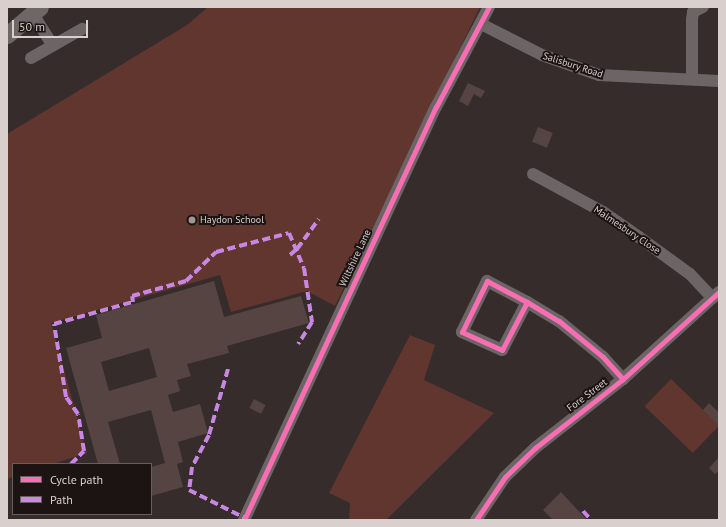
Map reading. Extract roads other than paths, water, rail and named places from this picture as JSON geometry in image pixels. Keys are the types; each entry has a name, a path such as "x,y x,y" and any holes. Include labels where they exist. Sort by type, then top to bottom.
{"main road":[{"path":"7,35 36,10"}],"street":[{"name":"Wiltshire Lane","path":"244,520 436,107 489,7"},
{"path":"692,79 693,12 703,7"},
{"path":"36,10 52,45"},
{"name":"Salisbury Road","path":"481,24 542,55 599,76 719,81"},
{"path":"32,58 52,45 82,29"},
{"name":"Malmesbury Close","path":"532,174 621,224 690,274 716,295"},
{"path":"527,302 502,350 462,332 487,281 527,302 559,321 603,357 623,379"},
{"name":"Fore Street","path":"476,520 505,477 534,448 623,379 716,295"}],"place":[{"name":"Haydon School","path":"192,220"}]}
